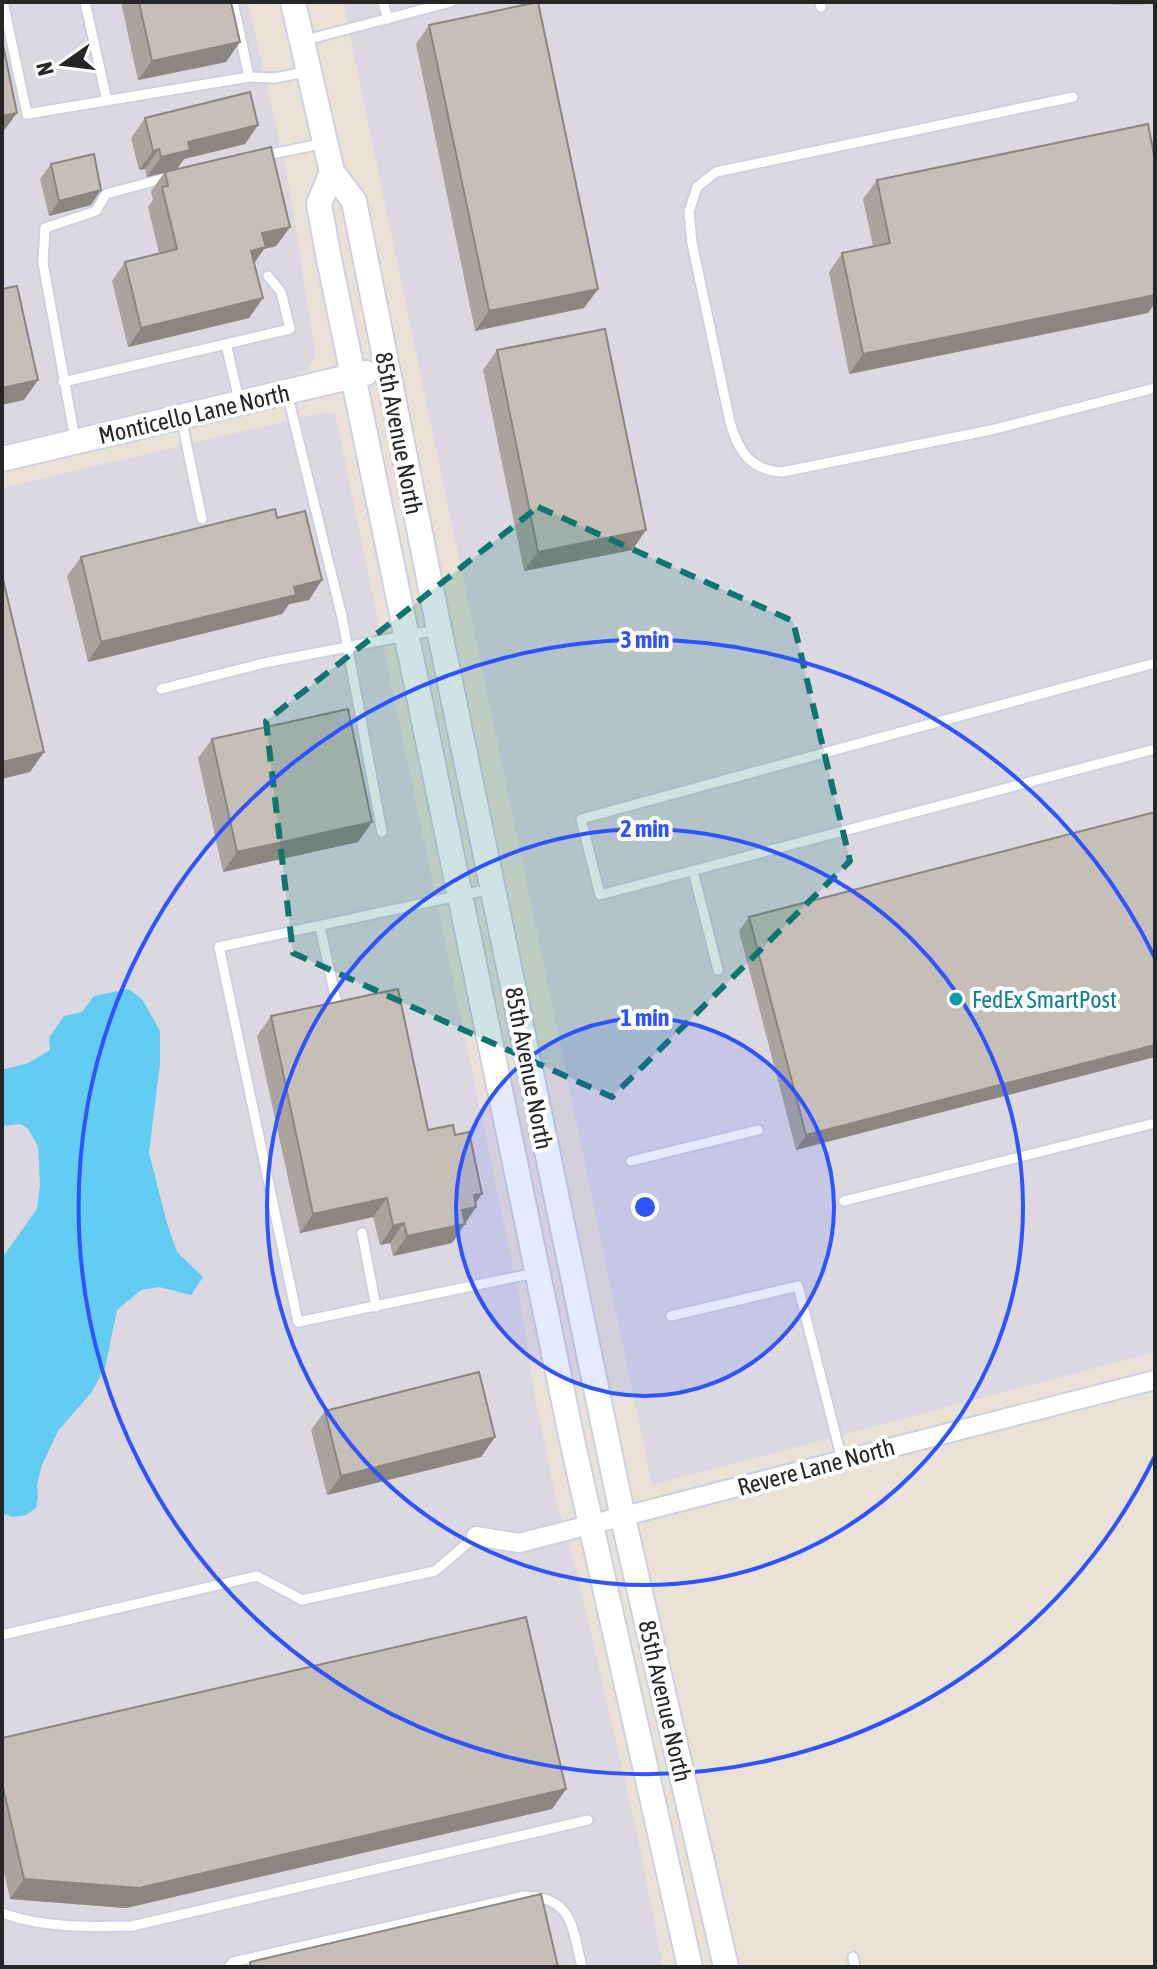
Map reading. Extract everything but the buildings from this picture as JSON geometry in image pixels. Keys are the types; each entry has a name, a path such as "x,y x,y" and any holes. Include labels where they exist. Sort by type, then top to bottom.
{"main road":[{"name":"85th Avenue North","path":"293,2 332,172 354,201 623,1518 726,1967"},
{"name":"85th Avenue North","path":"332,172 319,204 353,376 590,1526 690,1967"},
{"name":"Monticello Lane North","path":"2,459 386,369"}],"street":[{"name":"Revere Lane North","path":"476,1536 519,1543 1155,1380"}],"lane":[{"path":"3,2 27,114 249,77 275,78 309,71"},
{"path":"85,2 107,101"},
{"path":"233,2 249,77"},
{"path":"383,2 388,19"},
{"path":"302,41 451,2"},
{"path":"1073,97 716,172 697,187 689,212 692,243 732,430 749,461 770,471 782,472 991,430 1155,388"},
{"path":"246,160 325,143"},
{"path":"76,441 43,263 45,228 96,211 106,194 174,176"},
{"path":"63,382 290,329 281,292 268,276"},
{"path":"226,344 240,403"},
{"path":"287,392 347,647 382,832"},
{"path":"181,417 202,519"},
{"path":"161,689 264,663 439,629"},
{"path":"1155,663 581,819 600,895 1155,749"},
{"path":"693,871 718,970"},
{"path":"493,889 219,947 298,1322 537,1272"},
{"path":"320,927 338,1009"},
{"path":"844,1201 1155,1123"},
{"path":"631,1161 758,1130"},
{"path":"362,1233 376,1307"},
{"path":"671,1316 798,1286 842,1460"},
{"path":"2,1635 257,1576 302,1600 435,1571 476,1536"},
{"path":"2,1913 25,1921 95,1927 132,1926 588,1820"},
{"path":"229,1967 241,1960 524,1896 543,1897 565,1909 582,1967"}],"highlighted area":[{"path":"538,507 793,621 850,861 612,1097 293,953 266,721"}],"shaded area":[{"path":"2,2 248,2 288,179 316,357 305,372 2,444"},
{"path":"343,2 1155,2 1155,1352 652,1485"},
{"path":"321,413 335,414 518,1291 557,1503 577,1573 636,1828 663,1967 2,1967 2,488"}],"water":[{"path":"128,989 142,999 160,1031 160,1063 149,1153 167,1223 177,1252 203,1277 191,1295 159,1287 141,1290 117,1310 105,1368 91,1393 58,1431 42,1465 36,1508 26,1515 12,1517 2,1513 2,1258 37,1209 40,1185 38,1146 28,1129 21,1124 2,1126 2,1070 28,1063 50,1050 49,1038 64,1016 82,1012 94,996"}],"railway":[{"path":"1114,2 1144,2"}],"place":[{"name":"FedEx SmartPost","path":"956,999"}]}
